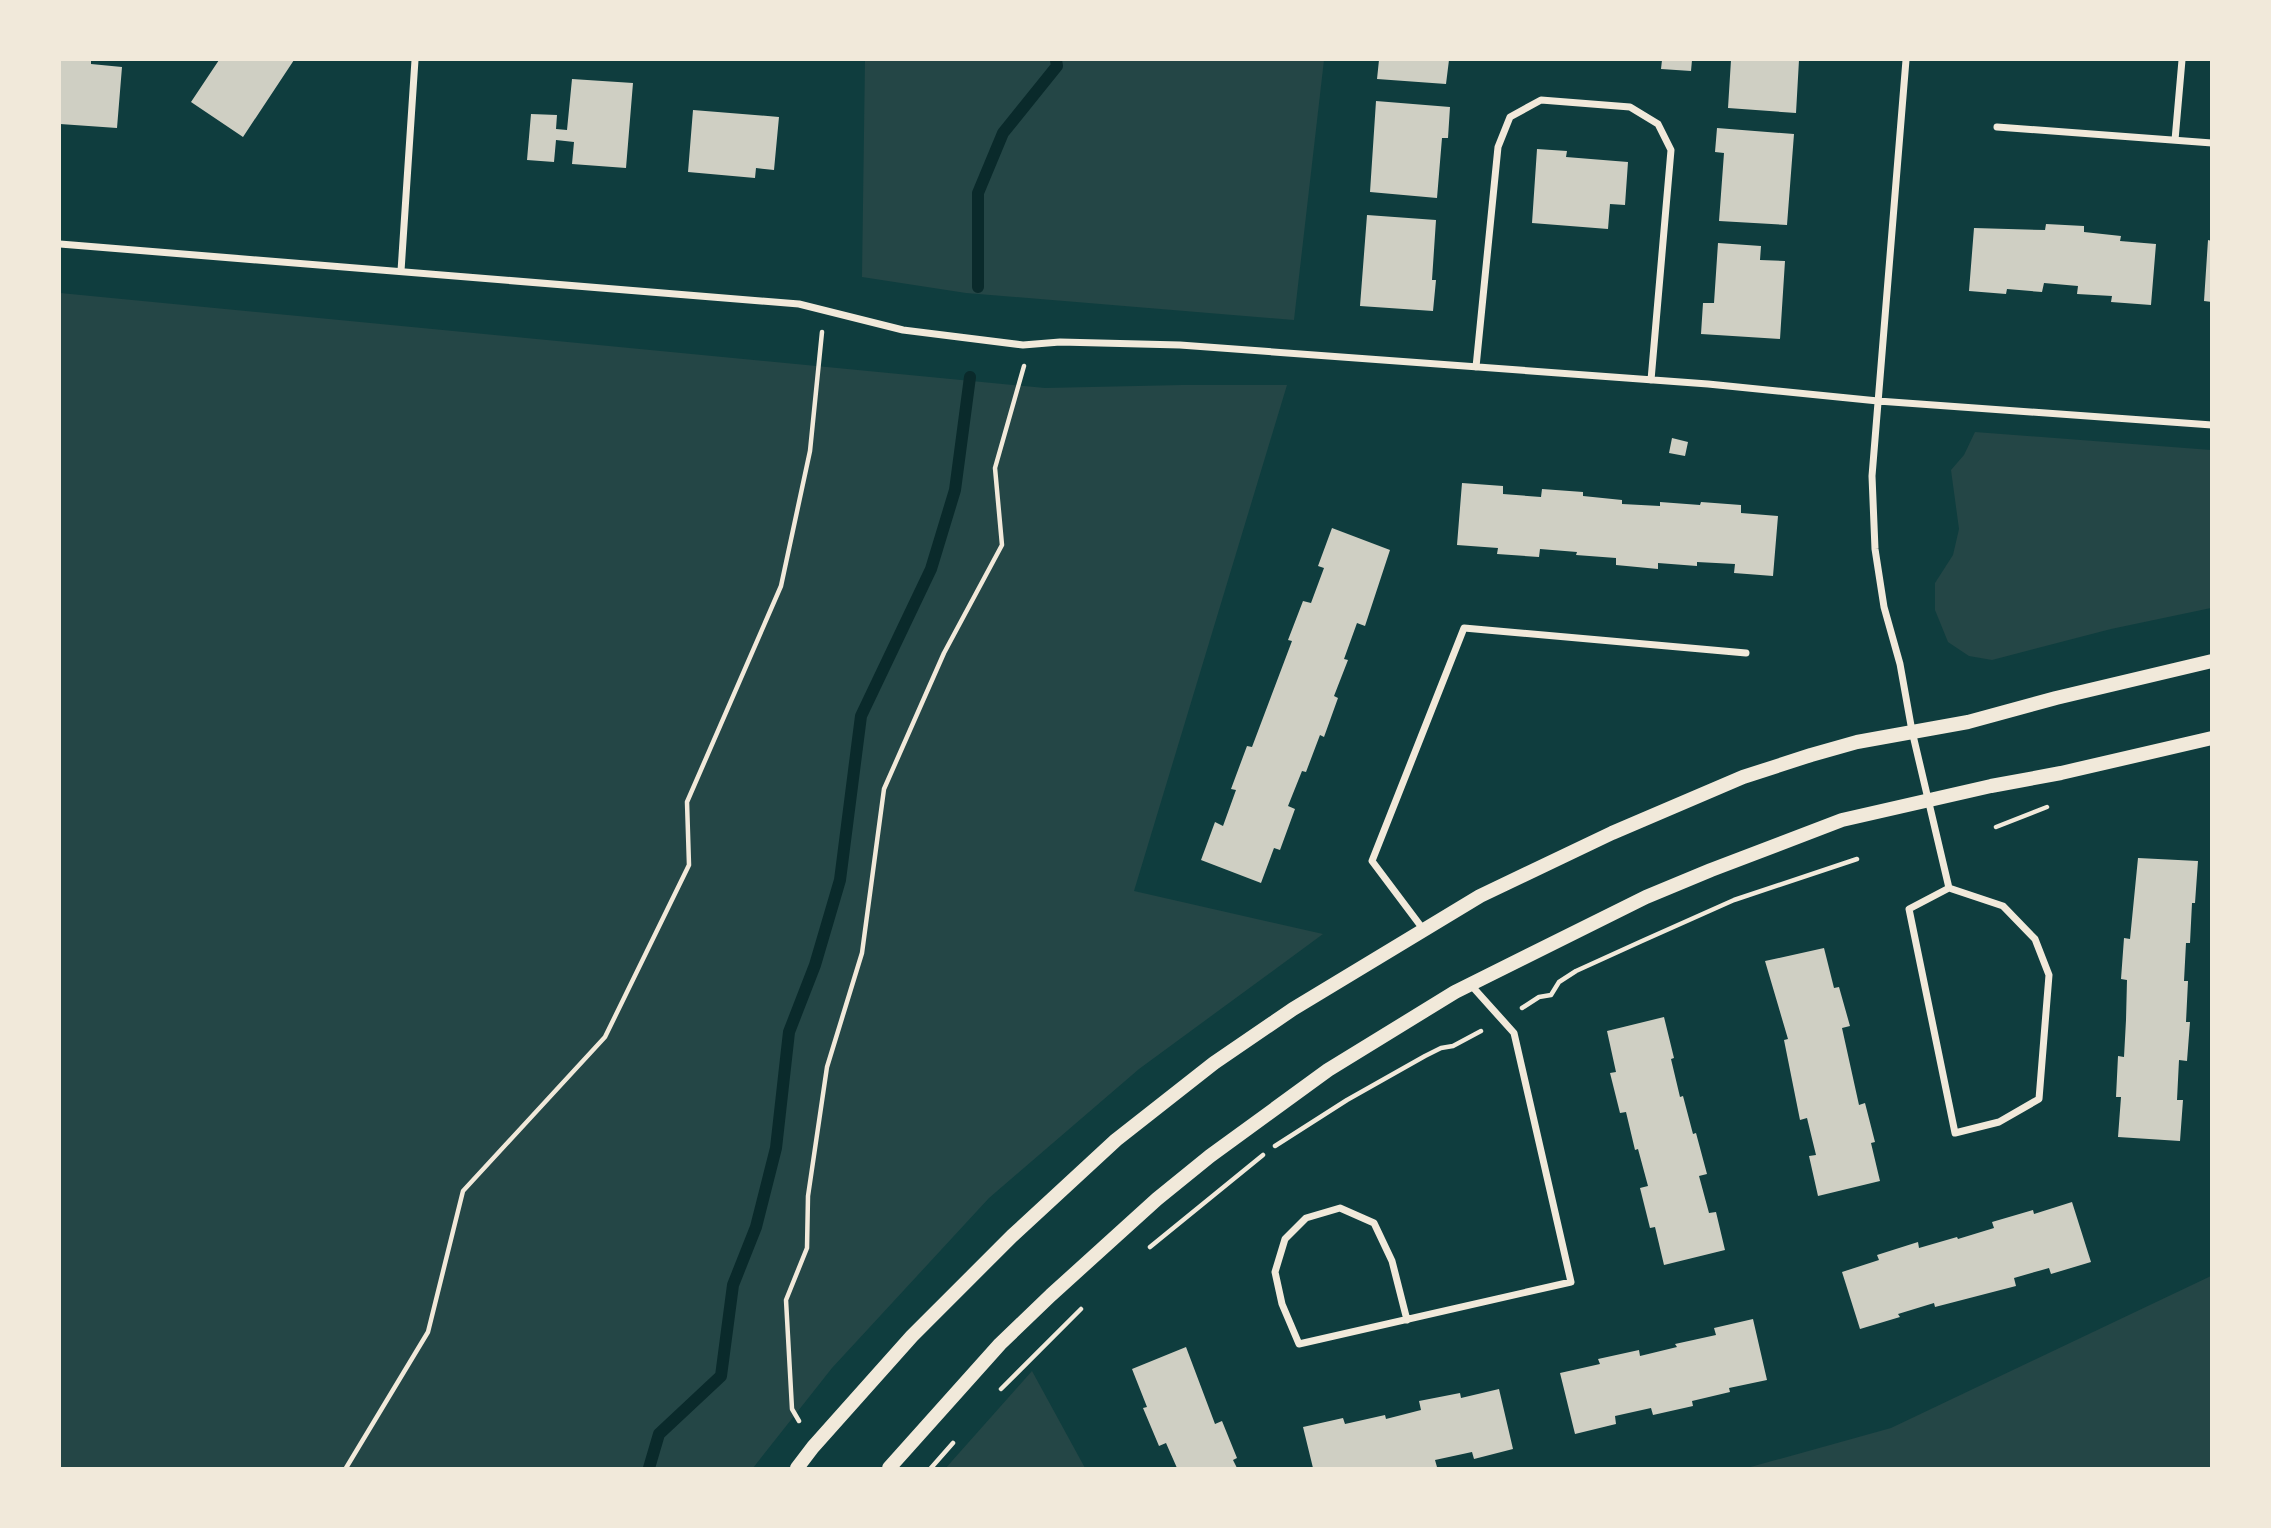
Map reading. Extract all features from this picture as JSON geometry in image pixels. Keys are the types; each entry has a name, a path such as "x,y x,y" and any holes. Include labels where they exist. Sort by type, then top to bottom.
{"main road":[{"path":"797,1468 912,1336 1012,1236 1116,1140 1214,1063 1293,1009 1480,896 1612,833 1743,777 1822,752 1912,731 1968,722 2211,661"},
{"path":"890,1468 1000,1344 1157,1199 1210,1156 1328,1070 1470,984 1646,897 1842,820 2211,738"}],"street":[{"path":"401,271 415,60"},
{"path":"1906,60 1872,476 1875,549 1884,607 1900,664 1912,731 1949,888"},
{"path":"2175,139 2182,60"},
{"path":"1476,367 1498,147 1510,117 1541,100 1630,107 1658,124 1671,150 1651,380"},
{"path":"1997,127 2211,143"},
{"path":"60,244 799,304 903,330 1023,345 1060,342 1180,345 2211,425"},
{"path":"1423,929 1372,861 1464,628 1746,653"},
{"path":"1949,888 2003,906 2035,939 2049,975 2039,1099 1998,1122 1955,1133 1909,909 1949,888"},
{"path":"1407,1320 1392,1261 1374,1223 1340,1208 1306,1218 1285,1239 1275,1272 1282,1304 1299,1345 1407,1320 1571,1282 1514,1033 1470,984"}],"path":[{"path":"346,1468 428,1332 463,1191 605,1037 689,865 687,802 781,586 810,451 824,310"},
{"path":"813,1447 792,1409 786,1300 807,1248 808,1196 827,1067 862,953 884,789 944,653 1002,545 995,468 1024,369 1023,345"},
{"path":"1147,1249 1271,1149 1347,1100 1425,1056 1441,1048 1453,1046 1539,997 1551,995 1559,982 1576,971 1734,900 1857,859"},
{"path":"992,1398 1088,1302"},
{"path":"931,1468 957,1438"}],"shaded area":[{"path":"865,60 1324,60 1294,320 966,293 862,277"},
{"path":"60,293 1045,388 1287,385 1134,891 1323,934 1139,1069 989,1198 832,1368 753,1468 60,1468"},
{"path":"1975,432 2211,450 2211,608 2111,629 1992,660 1969,656 1948,642 1935,610 1935,583 1953,555 1959,529 1951,470 1964,455"},
{"path":"2211,1276 2211,1468 1747,1468 1891,1428"},
{"path":"1032,1371 1085,1468 946,1468 952,1461"}],"building":[{"path":"60,60 91,60 91,64 122,67 117,128 60,124"},
{"path":"219,60 294,60 243,137 191,102"},
{"path":"1379,60 1449,60 1446,84 1377,79"},
{"path":"1662,60 1692,60 1691,71 1661,69"},
{"path":"1731,60 1799,60 1796,113 1728,108"},
{"path":"572,79 633,83 626,168 572,164 574,142 556,140 554,162 527,160 531,114 557,115 556,129 567,130"},
{"path":"1376,101 1450,107 1448,138 1442,138 1437,198 1370,192"},
{"path":"693,110 779,117 774,170 756,168 755,178 688,172"},
{"path":"1717,128 1794,134 1787,225 1719,221 1724,153 1715,152"},
{"path":"1537,149 1567,151 1566,157 1628,162 1625,205 1610,204 1608,229 1532,223"},
{"path":"1367,215 1436,220 1433,311 1360,306"},
{"path":"2046,224 2084,226 2084,232 2121,236 2120,241 2156,244 2151,305 2111,302 2112,296 2077,294 2078,286 2044,283 2042,292 2007,289 2006,294 1969,291 1974,228 2045,230"},
{"path":"2208,240 2212,241 2212,302 2204,301"},
{"path":"1718,243 1761,246 1760,260 1785,261 1780,339 1701,334 1703,303 1714,303"},
{"path":"1672,438 1688,442 1685,456 1669,453"},
{"path":"1462,483 1503,486 1503,494 1541,497 1542,489 1583,492 1583,496 1622,500 1622,504 1660,506 1660,502 1700,505 1701,502 1741,505 1741,513 1778,516 1773,576 1734,573 1735,564 1697,562 1697,566 1658,563 1658,569 1616,565 1616,558 1576,555 1577,552 1540,549 1539,557 1497,554 1498,548 1457,545"},
{"path":"1332,528 1390,550 1365,626 1357,623 1344,659 1348,660 1334,696 1338,698 1324,737 1320,735 1306,772 1302,771 1288,806 1295,809 1280,850 1274,848 1261,883 1201,860 1215,822 1223,826 1236,790 1231,789 1247,746 1252,747 1292,641 1288,640 1303,601 1311,603 1324,568 1318,566"},
{"path":"2138,858 2198,861 2190,943 2186,943 2186,1022 2190,1022 2187,1061 2179,1060 2177,1100 2183,1100 2180,1141 2118,1137 2121,1097 2116,1097 2118,1056 2124,1057 2127,980 2121,979 2124,938 2130,939"},
{"path":"1824,948 1834,988 1839,987 1850,1026 1842,1028 1859,1105 1865,1103 1875,1142 1871,1143 1880,1181 1818,1196 1809,1156 1816,1155 1807,1118 1800,1120 1784,1040 1788,1039 1765,961"},
{"path":"1664,1017 1680,1097 1683,1096 1693,1134 1696,1133 1707,1174 1699,1176 1709,1213 1716,1212 1725,1250 1664,1265 1655,1227 1650,1228 1640,1188 1648,1186 1638,1149 1635,1150 1626,1112 1620,1113 1610,1073 1616,1072 1607,1031"},
{"path":"2072,1202 2091,1262 2051,1274 2049,1268 2014,1278 2016,1286 1935,1307 1934,1303 1860,1329 1842,1272 1879,1260 1877,1255 1918,1242 1919,1248 1957,1237 1958,1239 1994,1228 1992,1222 2033,1210 2034,1214"},
{"path":"1753,1319 1767,1380 1729,1388 1730,1392 1692,1401 1693,1406 1653,1415 1651,1408 1615,1416 1616,1424 1575,1434 1560,1373 1600,1364 1598,1359 1639,1350 1640,1356 1677,1347 1675,1344 1716,1335 1714,1328"},
{"path":"1186,1347 1215,1424 1222,1421 1237,1458 1233,1460 1237,1468 1177,1468 1166,1443 1159,1446 1143,1408 1147,1407 1132,1369"},
{"path":"1499,1389 1513,1449 1474,1459 1472,1452 1435,1460 1437,1467 1433,1468 1313,1468 1303,1427 1343,1418 1345,1424 1385,1415 1386,1419 1421,1410 1419,1401 1460,1393 1461,1398"}],"waterway":[{"path":"978,287 978,193 1003,133 1057,66 1056,60"},
{"path":"649,1468 659,1434 721,1376 733,1285 756,1227 776,1148 789,1032 815,965 840,880 861,716 931,569 955,490 970,377"}]}
